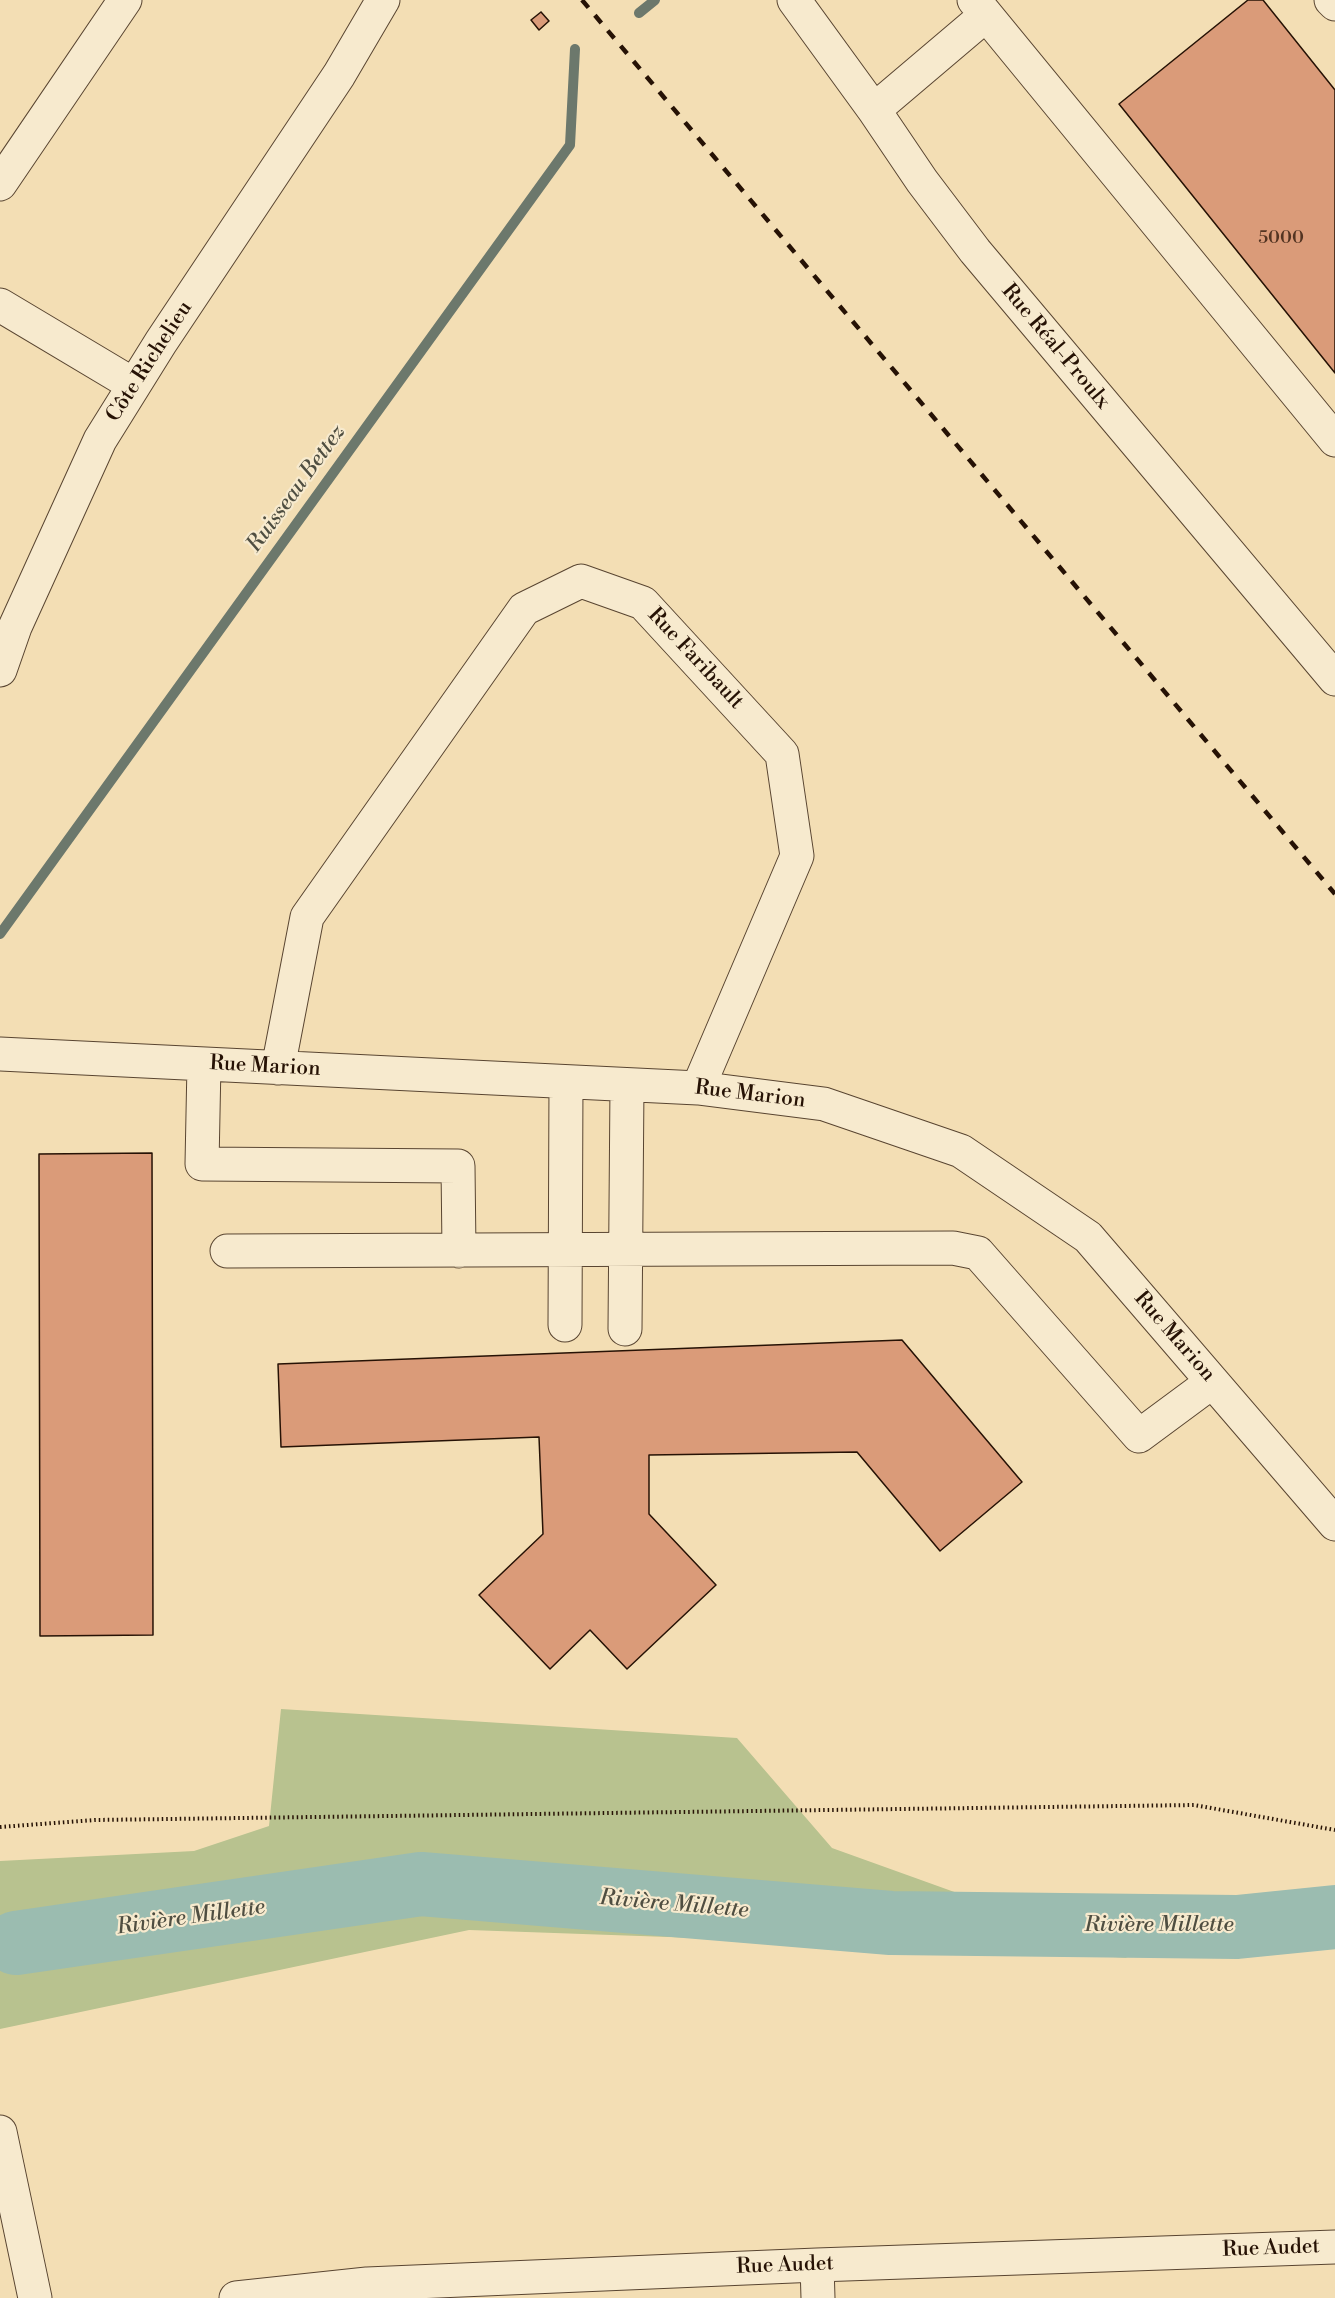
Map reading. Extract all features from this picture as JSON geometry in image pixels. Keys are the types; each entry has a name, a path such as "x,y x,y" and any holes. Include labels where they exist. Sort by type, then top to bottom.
{"street":[{"path":"0,184 125,0"},
{"name":"Côte Richelieu","path":"0,670 15,627 100,440 339,75 383,0"},
{"name":"Côte Richelieu","path":"339,75 408,0"},
{"name":"Rue Réal-Proulx","path":"794,0 874,110 922,181 975,251 1335,679"},
{"path":"1331,0 1335,4"},
{"path":"874,110 980,8 1335,440"},
{"path":"0,305 134,385"},
{"name":"Rue Faribault","path":"278,1068 307,917 524,609 581,581 643,603 782,754 797,856 698,1088"},
{"name":"Rue Marion","path":"0,1054 698,1088 824,1104 960,1151 1088,1237 1335,1524"},
{"path":"204,1064 202,1164 458,1166 459,1251"},
{"path":"565,1325 566,1082"},
{"path":"625,1329 627,1084"},
{"path":"227,1251 953,1248 978,1253 1139,1436 1212,1382"},
{"path":"0,2132 35,2298"},
{"name":"Rue Audet","path":"236,2298 367,2284 1335,2247"},
{"path":"817,2265 818,2298"}],"path":[{"path":"0,1827 95,1820 1194,1805 1335,1830"}],"green space":[{"path":"281,1709 737,1738 832,1848 1010,1912 1128,1958 981,1948 469,1930 0,2029 0,1861 194,1851 269,1826"}],"building":[{"path":"1248,0 1263,0 1335,90 1335,373 1119,104"},
{"path":"541,12 549,21 539,30 531,20"},
{"path":"152,1153 153,1635 40,1636 39,1154"},
{"path":"902,1340 1022,1482 940,1551 857,1452 649,1455 649,1514 716,1585 627,1669 590,1630 550,1669 479,1595 543,1534 539,1437 281,1447 278,1364"}],"waterway":[{"name":"Ruisseau Bettez","path":"639,13 655,0"},
{"name":"Ruisseau Bettez","path":"0,934 570,145 575,49"},
{"name":"Rivière Millette","path":"16,1943 421,1884 891,1923 1237,1927 1335,1917"}],"railway":[{"path":"582,0 1335,894"}]}
